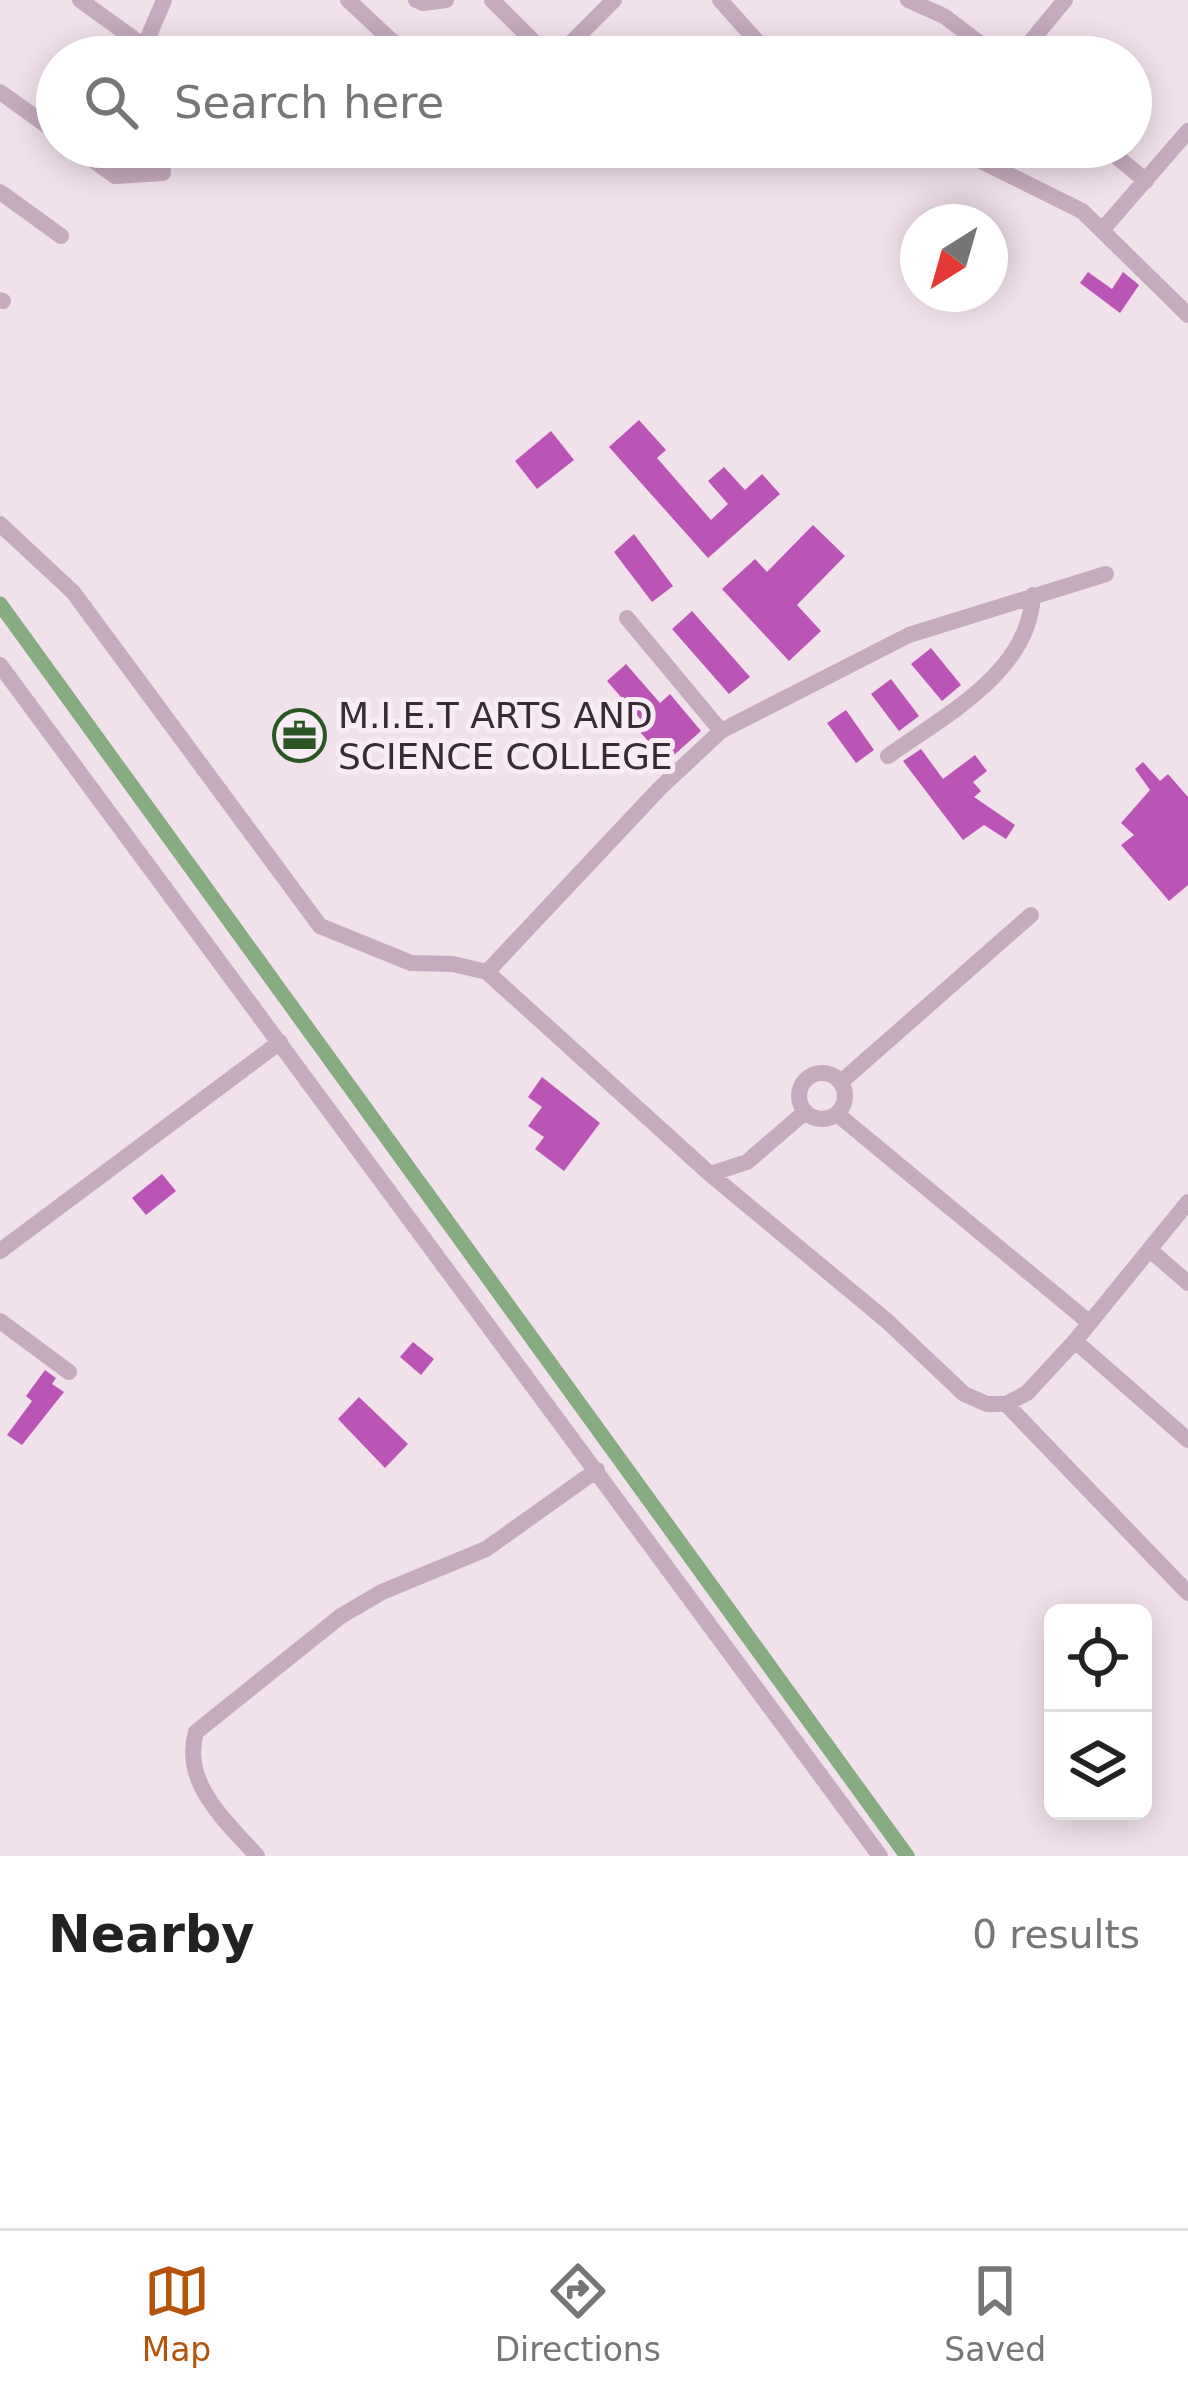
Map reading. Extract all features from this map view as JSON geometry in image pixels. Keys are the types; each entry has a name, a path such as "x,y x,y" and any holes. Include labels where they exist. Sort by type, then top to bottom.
{"street":[{"path":"80,0 130,36"},
{"path":"156,36 164,0"},
{"path":"348,0 387,36"},
{"path":"416,0 424,4 446,0"},
{"path":"492,0 531,36"},
{"path":"575,36 614,0"},
{"path":"719,0 752,36"},
{"path":"908,0 944,16 970,36"},
{"path":"1035,36 1065,0"},
{"path":"0,92 36,119"},
{"path":"1103,229 1188,131"},
{"path":"104,168 115,176 164,173 164,168"},
{"path":"998,168 1082,211 1188,315"},
{"path":"1131,168 1146,181"},
{"path":"0,192 61,236"},
{"path":"0,524 74,592 320,926 411,963 453,964 487,972 710,1174 887,1321 964,1394 987,1404 1006,1404 1027,1394 1188,1202"},
{"path":"487,972 660,788 721,731 909,635 1106,574"},
{"path":"888,756 1004,666 1021,644 1034,595"},
{"path":"627,618 721,731"},
{"path":"0,665 880,1856"},
{"path":"841,1082 1030,915"},
{"path":"0,1251 280,1042"},
{"path":"824,1072 841,1082 845,1100 837,1114 823,1120 805,1112 798,1094 809,1076 824,1072"},
{"path":"710,1174 747,1162 805,1112"},
{"path":"837,1114 1090,1323"},
{"path":"1150,1250 1188,1283"},
{"path":"0,1321 69,1372"},
{"path":"1075,1341 1188,1440"},
{"path":"1006,1404 1185,1584"},
{"path":"257,1856 202,1788 190,1750 196,1732 341,1616 382,1592 486,1549 598,1470"}],"building":[{"path":"1088,272 1112,289 1123,272 1139,285 1120,313 1080,283"},
{"path":"639,420 666,450 657,458 711,520 728,504 708,481 724,467 745,490 762,474 780,494 708,558 609,447"},
{"path":"551,431 574,460 537,489 515,461"},
{"path":"813,525 845,556 797,605 821,631 789,661 722,589 755,559 767,572"},
{"path":"634,534 673,586 652,602 614,552"},
{"path":"692,611 750,677 729,694 672,629"},
{"path":"931,648 961,685 942,701 911,664"},
{"path":"626,664 660,703 670,694 701,731 666,762 635,726 642,721 607,681"},
{"path":"891,679 919,716 899,731 871,694"},
{"path":"846,710 874,750 856,763 827,723"},
{"path":"921,749 943,779 975,755 987,771 973,782 981,791 974,797 1015,825 1006,839 984,825 963,840 903,761"},
{"path":"1143,762 1160,781 1168,774 1188,797 1188,885 1169,901 1121,845 1134,835 1121,823 1150,790 1135,769"},
{"path":"542,1077 600,1123 564,1171 535,1149 544,1137 528,1126 542,1107 528,1097"},
{"path":"162,1174 176,1191 146,1215 132,1198"},
{"path":"413,1342 434,1359 421,1375 400,1357"},
{"path":"45,1370 56,1378 52,1384 64,1392 22,1445 7,1435 32,1401 26,1396"},
{"path":"359,1397 408,1444 385,1468 338,1419"}],"waterway":[{"path":"0,604 907,1856"}],"place":[{"name":"M.I.E.T ARTS AND SCIENCE COLLEGE","path":"299,736"}]}
